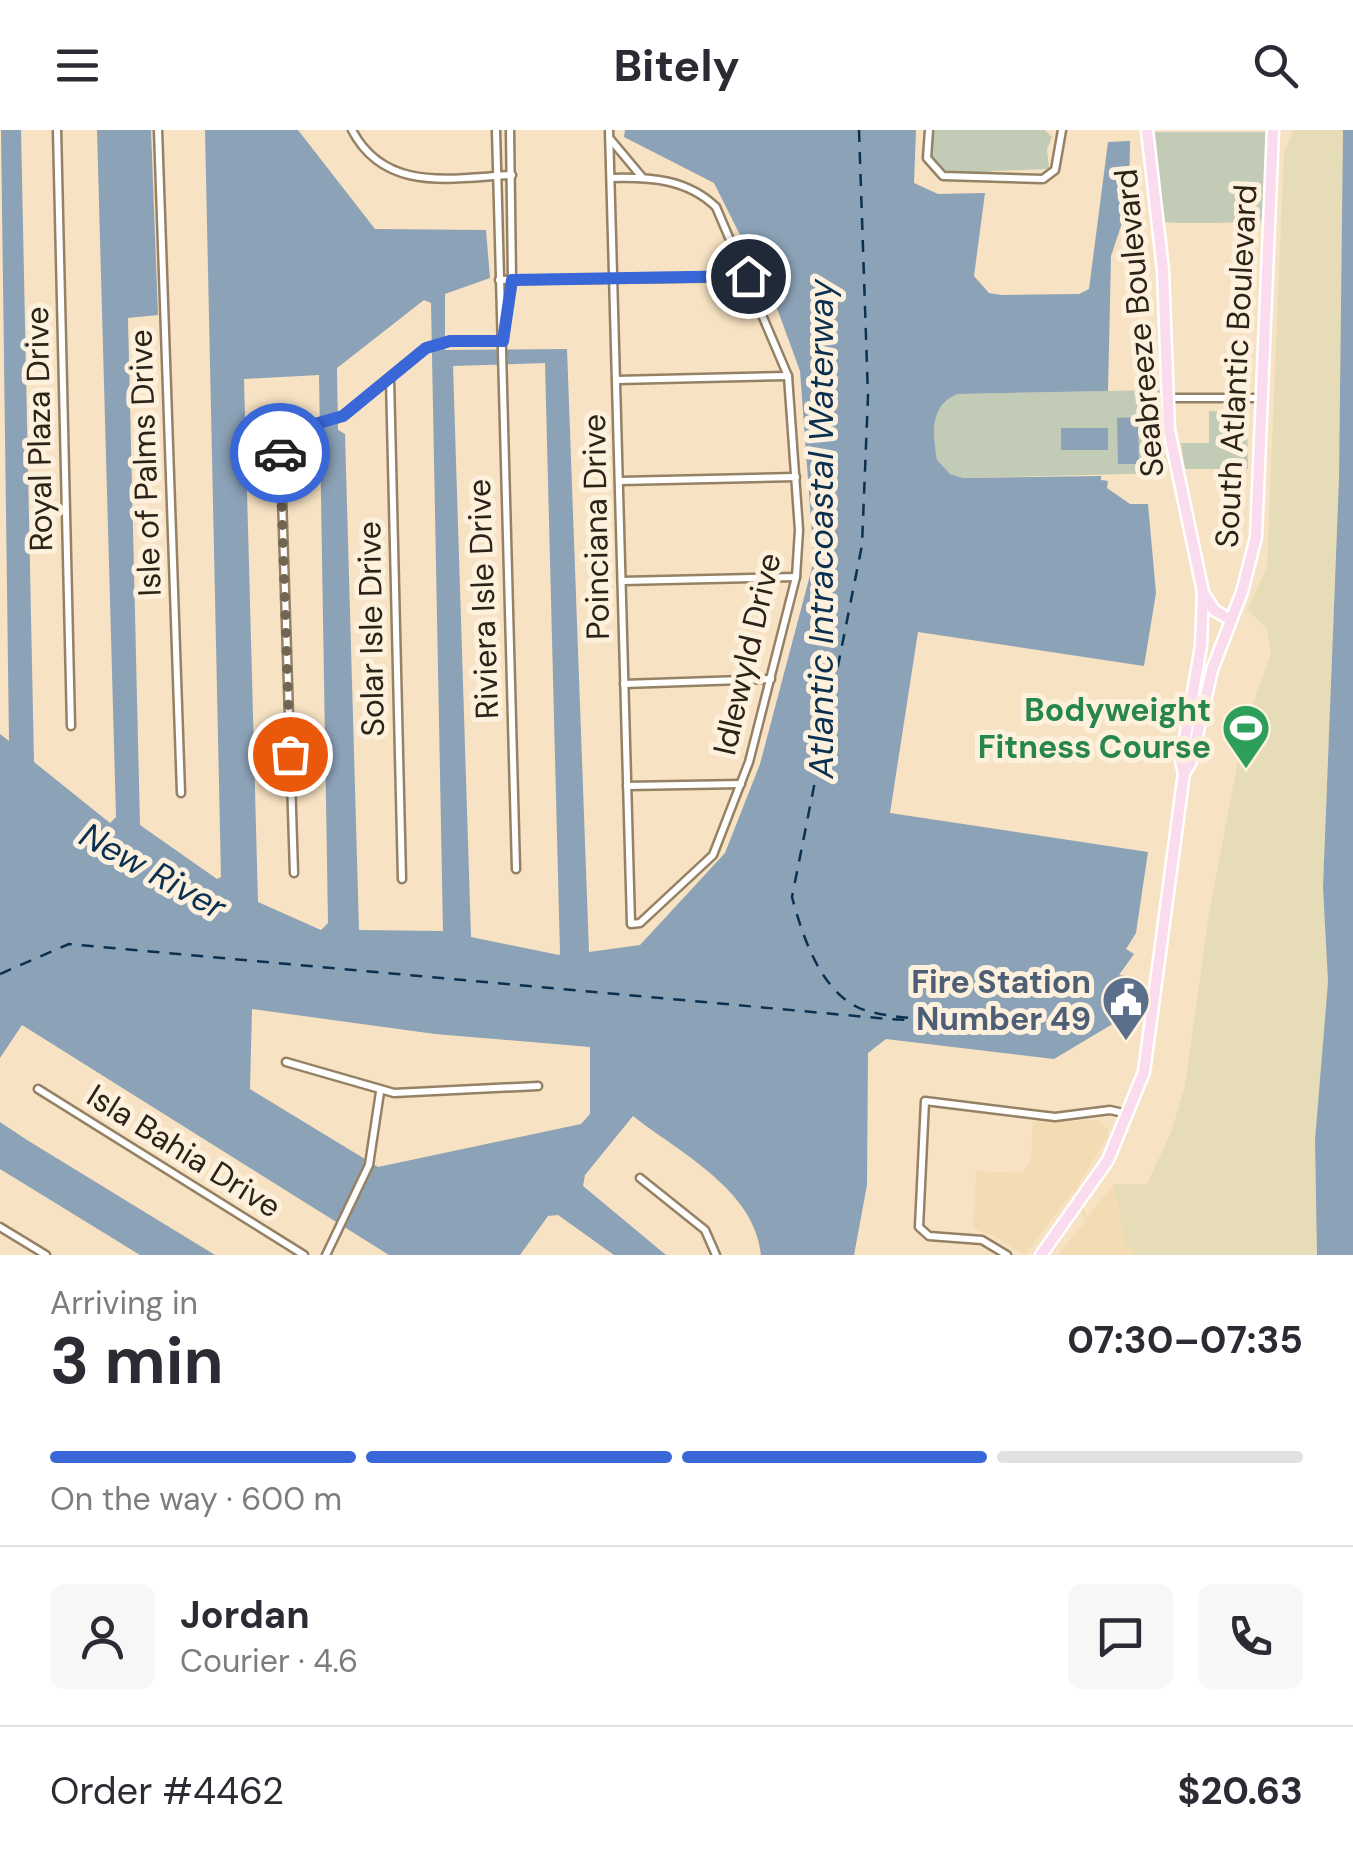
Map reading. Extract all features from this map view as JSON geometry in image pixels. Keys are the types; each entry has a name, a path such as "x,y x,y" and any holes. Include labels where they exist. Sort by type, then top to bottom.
{"main road":[{"name":"Seabreeze Boulevard","path":"1040,1255 1102,1170 1130,1114 1150,1042 1184,773 1180,760 1201,646 1205,596 1198,551 1173,458 1167,398 1164,270 1147,130"},
{"name":"South Atlantic Boulevard","path":"1184,773 1191,762 1212,670 1239,600 1257,527 1273,130"},
{"path":"1205,596 1224,608 1239,600"},
{"path":"1205,596 1217,613 1231,620"}],"street":[{"name":"Royal Plaza Drive","path":"57,130 71,726"},
{"name":"Isle of Palms Drive","path":"158,130 181,793"},
{"path":"352,130 367,152 391,172 512,174"},
{"name":"Riviera Isle Drive","path":"496,130 503,327"},
{"name":"Riviera Isle Drive","path":"510,130 512,280 503,327 502,370 516,870"},
{"name":"Poinciana Drive","path":"609,130 631,924"},
{"path":"929,130 928,158 943,176 1044,179 1055,170 1062,130"},
{"path":"611,140 642,177"},
{"name":"Idlewyld Drive","path":"612,178 642,177 702,193 716,207 788,376 796,477 796,577 742,784 713,854 681,888 640,923 631,924"},
{"path":"499,280 748,276"},
{"path":"294,873 280,434 315,428 343,416 426,348 450,341 502,344"},
{"path":"617,380 788,376"},
{"name":"Solar Isle Drive","path":"390,378 402,879"},
{"path":"1167,398 1262,398"},
{"path":"620,481 796,477"},
{"path":"622,581 796,577"},
{"path":"624,684 771,680"},
{"path":"627,786 742,784"},
{"path":"286,1062 380,1092 538,1086"},
{"name":"Isla Bahia Drive","path":"38,1088 304,1255"},
{"path":"326,1255 356,1197 373,1150 380,1092"},
{"path":"1007,1255 982,1240 929,1236 919,1227 925,1100 1054,1117 1110,1110 1130,1114"},
{"path":"640,1178 705,1230 716,1255"},
{"path":"0,1227 46,1255"}],"shaded area":[{"path":"1097,1120 1108,1129 1107,1137 1077,1187 1087,1217 1114,1184 1126,1245 1137,1255 1058,1255 1085,1222 1074,1190 1025,1255 992,1235 973,1229 976,1171 1023,1173 1031,1161 1033,1122"}],"green space":[{"path":"932,130 1045,130 1052,137 1047,149 1049,169 992,171 985,176 945,174 931,158"},
{"path":"1265,132 1264,220 1165,222 1152,134"},
{"path":"1160,390 1166,473 963,478 950,474 937,461 935,422 942,405 958,394"},
{"path":"1209,411 1247,413 1248,469 1185,469 1181,443 1209,443"}],"sand":[{"path":"1294,130 1343,130 1339,479 1323,887 1328,982 1315,1140 1317,1255 1137,1255 1126,1245 1114,1184 1147,1184 1171,1133 1185,1086 1209,914 1244,729 1271,654 1267,628 1247,610 1267,568 1284,152"}],"water":[{"path":"1,130 21,130 34,762 110,823 116,817 97,130 151,130 158,315 128,318 140,825 217,879 221,877 205,130 298,130 375,229 486,230 490,278 445,294 445,350 567,349 589,952 640,945 725,853 760,764 814,560 800,371 778,311 714,183 624,137 625,130 916,130 914,183 938,194 985,193 974,276 989,293 1001,295 1079,294 1089,289 1108,142 1130,141 1129,202 1111,256 1108,391 958,394 942,405 934,431 937,460 950,474 963,478 1101,476 1101,480 1108,481 1107,488 1130,504 1148,504 1156,593 1144,666 918,632 890,813 1148,852 1136,933 1126,949 1134,954 1119,975 1132,977 1126,1016 1054,1059 886,1039 868,1053 867,1185 854,1255 761,1255 756,1232 730,1192 693,1159 633,1116 585,1175 583,1186 666,1255 614,1255 558,1215 548,1216 520,1255 389,1255 22,1025 0,1058 0,734 9,741","holes":["424,300 431,303 443,931 359,930 345,434 338,430 337,368","545,363 559,955 471,937 453,366","319,375 328,923 321,930 258,902 244,379","252,1009 435,1034 590,1047 590,1114 581,1124 378,1167 250,1089"]},
{"path":"1343,130 1353,130 1353,1255 1317,1255 1315,1140 1328,982 1323,887 1339,479"},
{"path":"1138,417 1139,464 1118,464 1117,418"},
{"path":"1061,428 1108,428 1108,450 1061,450"},
{"path":"0,1122 215,1255 140,1255 0,1169"}],"ferry route":[{"path":"859,130 868,396 862,545 792,897 822,974 857,1007 892,1016 942,1021 1071,1020 1092,1028"},
{"path":"0,974 69,944 889,1019 1089,1028"}],"way so far":[{"path":"280,453 290,754"}],"place":[{"name":"Bodyweight Fitness Course","path":"1246,770"},
{"name":"Fire Station Number 49","path":"1126,1042"}],"route":[{"path":"280,453 280,434 315,428 343,416 426,348 450,341 503,341 512,280 748,276"}],"water label":[{"name":"Atlantic Intracoastal Waterway","path":"821,529"},
{"name":"New River","path":"153,871"}]}
